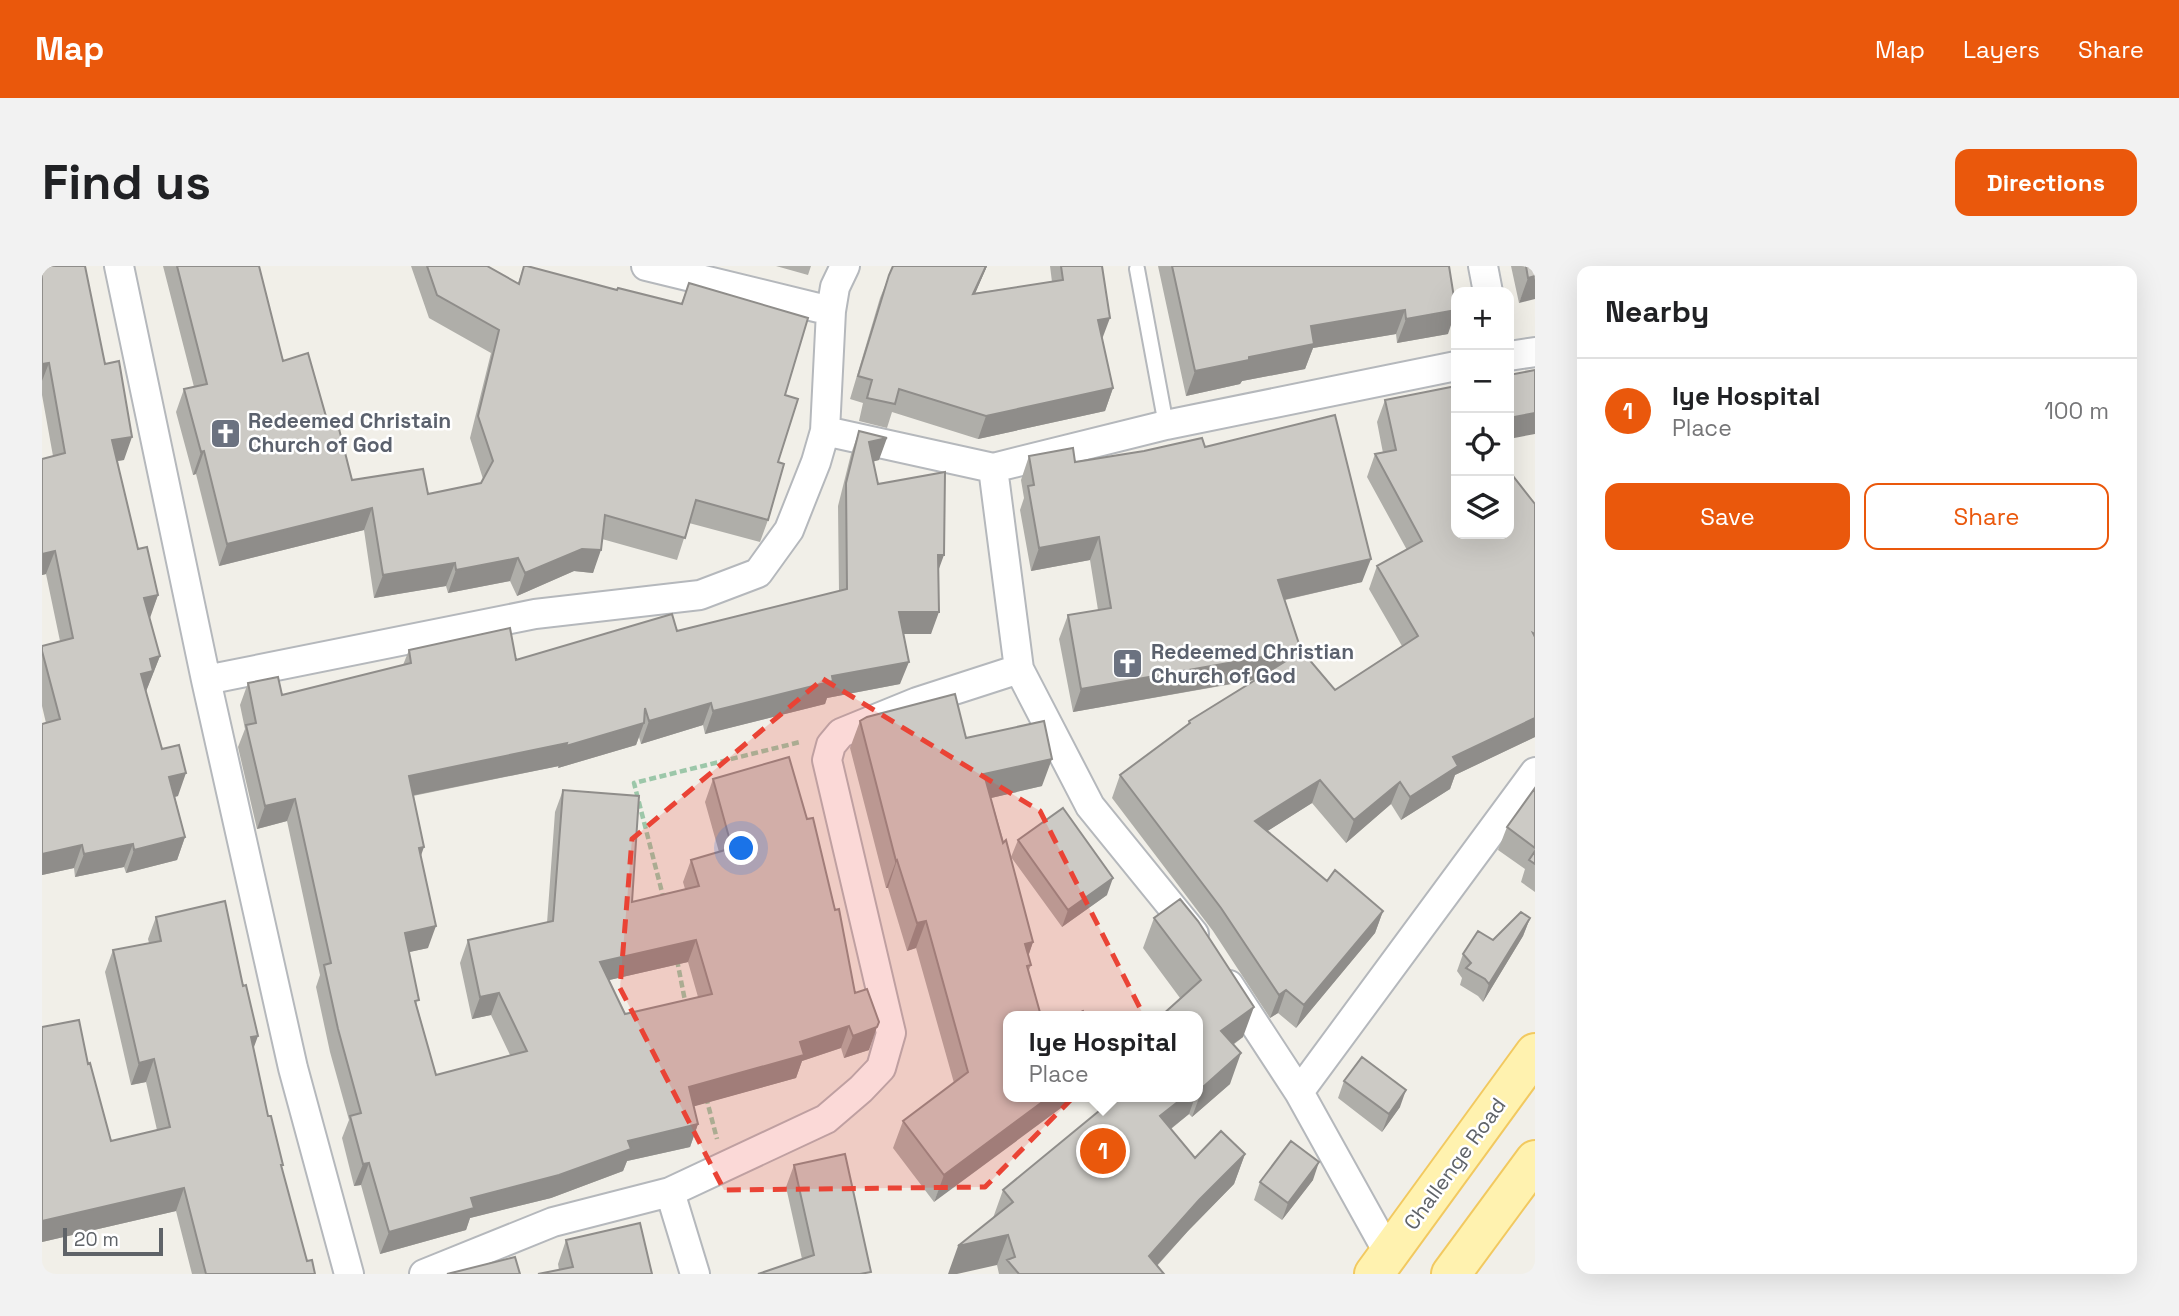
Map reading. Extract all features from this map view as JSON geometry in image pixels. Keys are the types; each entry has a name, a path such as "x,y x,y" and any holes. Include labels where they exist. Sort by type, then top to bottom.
{"main road":[{"name":"Challenge Road","path":"1382,1264 1535,1054"},
{"path":"1451,1274 1535,1160"}],"street":[{"path":"120,266 206,680 293,1068 349,1274"},
{"path":"646,266 831,311"},
{"path":"206,680 536,614 700,595 758,573 789,530 816,463 825,431 831,311 835,287 845,266"},
{"path":"1483,266 1487,287"},
{"path":"1514,355 1535,352"},
{"path":"825,431 993,468 1166,425 1451,367"},
{"path":"993,468 1019,668 1090,806 1212,959 1300,1092 1382,1264"},
{"path":"424,1274 553,1222 670,1192 825,1119 861,1089 881,1068 891,1033 827,760 831,744 841,733 916,702 1019,668"},
{"path":"1300,1092 1535,772"},
{"path":"670,1192 695,1274"}],"lane":[{"path":"1137,269 1166,425"}],"path":[{"path":"666,908 634,783 841,733"},
{"path":"677,958 687,1010"},
{"path":"704,1088 724,1167"}],"highlighted area":[{"path":"823,679 1040,811 1147,1022 985,1187 724,1190 620,988 632,839"}],"building":[{"path":"85,266 105,364 119,361 132,437 112,440 138,549 147,547 158,595 144,598 160,656 150,659 153,671 141,674 162,749 179,745 186,773 169,777 185,837 134,850 133,844 84,854 82,845 42,854 42,724 60,719 42,646 73,638 55,551 42,554 42,459 65,453 49,363 42,364 42,268"},
{"path":"177,266 259,266 283,361 308,353 329,427 338,425 352,480 423,469 428,494 481,483 493,461 478,416 499,330 437,295 427,266 487,266 519,284 524,266 527,266 682,304 689,283 808,318 785,395 798,399 778,462 784,464 768,520 696,500 685,538 605,515 601,550 582,549 525,573 518,558 456,570 455,563 383,575 372,508 227,544 204,451 201,452 184,389 207,384"},
{"path":"893,266 986,266 973,294 1063,280 1061,266 1102,266 1110,318 1098,320 1113,388 986,416 899,389 895,404 867,398 872,380 858,376"},
{"path":"1172,266 1449,266 1452,287 1451,311 1406,319 1405,310 1311,326 1314,344 1195,371"},
{"path":"1526,266 1535,266 1535,276 1528,278"},
{"path":"1535,370 1535,413 1514,417 1514,374"},
{"path":"1451,387 1451,539 1514,539 1514,477 1535,504 1535,718 1453,757 1458,766 1410,797 1400,782 1354,820 1320,780 1255,821 1327,881 1335,870 1383,911 1304,1005 1286,990 1279,995 1221,908 1120,775 1190,723 1189,721 1302,651 1335,690 1418,636 1377,566 1422,541 1375,454 1396,450 1385,400"},
{"path":"1335,415 1371,559 1278,580 1301,650 1081,689 1068,615 1111,608 1099,537 1039,548 1028,486 1034,485 1029,456 1073,448 1075,462 1202,438 1205,447"},
{"path":"859,431 887,438 869,442 878,484 945,472 944,555 938,555 939,612 899,612 909,662 832,676 833,681 713,711 711,703 649,721 645,708 644,723 566,746 567,743 409,776 424,847 419,848 436,926 405,933 419,1000 415,1001 436,1075 527,1051 499,993 480,997 468,940 553,921 563,790 639,796 632,902 699,886 691,860 732,848 713,779 789,757 807,819 813,818 835,910 839,909 855,993 867,989 879,1022 877,1027 853,1036 849,1026 800,1042 804,1055 689,1087 698,1124 628,1141 631,1149 559,1175 471,1198 474,1208 389,1232 369,1163 363,1164 350,1116 361,1113 324,965 331,963 295,799 265,806 246,725 256,723 248,683 278,677 282,695 411,663 409,650 510,628 516,660 672,614 677,631 847,589 846,483","holes":["696,940 712,994 625,1014 600,962"]},
{"path":"955,694 966,738 1044,721 1052,759 984,774 1003,843 1006,840 1033,942 1025,944 1031,965 1027,966 1040,1011 1003,1011 1003,1102 1042,1102 944,1175 903,1121 968,1072 926,921 917,923 896,861 860,721"},
{"path":"1535,788 1535,848 1507,827"},
{"path":"1063,808 1113,878 1068,910 1018,840"},
{"path":"1535,851 1535,864 1529,860"},
{"path":"1180,899 1198,921 1254,1007 1221,1031 1241,1053 1203,1087 1203,1011 1167,1011 1201,980 1154,918"},
{"path":"225,901 243,986 246,985 258,1036 251,1037 268,1116 271,1116 281,1165 307,1261 312,1260 315,1274 206,1274 184,1188 42,1221 42,1027 79,1020 88,1064 90,1063 111,1141 170,1127 154,1059 139,1063 113,950 161,941 156,917"},
{"path":"1521,912 1530,918 1489,984 1466,968 1471,963 1463,954 1478,931 1493,940"},
{"path":"1362,1057 1406,1090 1389,1114 1344,1081"},
{"path":"1110,1102 1178,1102 1160,1116 1195,1158 1221,1131 1245,1154 1149,1256 1164,1274 1019,1274 1007,1260 1015,1257 1008,1235 958,1246 1013,1202 1003,1190"},
{"path":"1291,1141 1319,1162 1288,1203 1260,1182"},
{"path":"845,1154 871,1272 758,1274 814,1255 794,1165"},
{"path":"640,1223 652,1274 538,1274 573,1267 566,1240"},
{"path":"515,1257 520,1274 447,1274"}],"place":[{"name":"Redeemed Christain Church of God","path":"225,433"},
{"name":"Redeemed Christian Church of God","path":"1128,664"},
{"name":"Iye Hospital","path":"1103,1151"}]}
